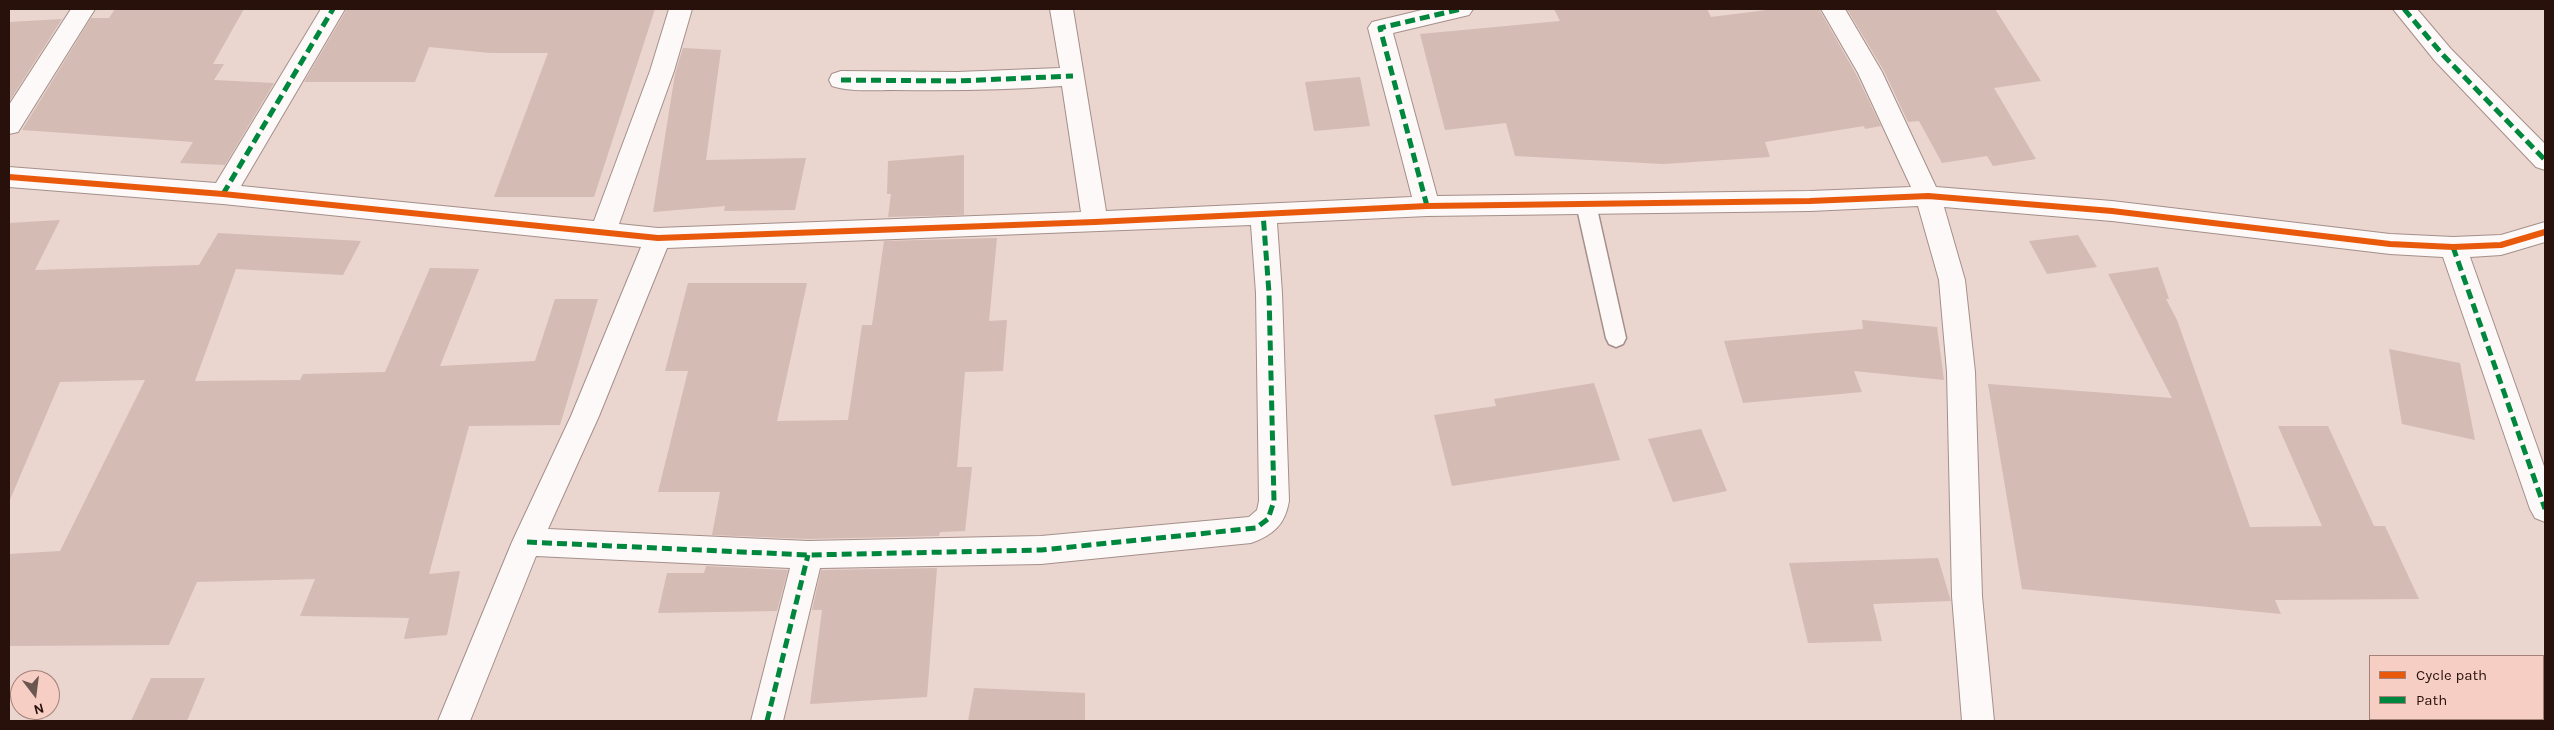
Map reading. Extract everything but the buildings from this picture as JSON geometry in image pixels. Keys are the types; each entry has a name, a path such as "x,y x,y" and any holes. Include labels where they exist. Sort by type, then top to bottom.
{"street":[{"path":"9,125 83,9"},
{"path":"223,194 333,9"},
{"path":"603,233 662,71 681,9"},
{"path":"1061,9 1074,76 1094,222"},
{"path":"1427,206 1380,28 1462,9"},
{"path":"1833,9 1870,72 1928,196 1952,280 1961,372 1967,596 1978,721"},
{"path":"2404,9 2443,56 2545,160"},
{"path":"841,80 924,83 1004,81 1074,76"},
{"path":"9,177 223,194 658,238 1094,222 1427,206 1928,196 2112,211 2390,244 2454,248 2501,245 2545,232"},
{"path":"527,542 808,555 1042,550 1252,530 1264,525 1272,514 1274,501 1269,293 1263,213"},
{"path":"454,721 527,542 585,416 658,238"},
{"path":"2454,248 2545,509"},
{"path":"767,721 808,555"}],"lane":[{"path":"1586,204 1616,338"}],"marked path":[{"path":"223,194 333,9"},
{"path":"1427,206 1380,28 1461,9"},
{"path":"2404,9 2443,55 2545,160"},
{"path":"841,80 957,81 1073,76"},
{"path":"527,542 808,555 1041,550 1256,528 1268,519 1274,501 1269,293 1263,213"},
{"path":"2453,247 2545,509"},
{"path":"767,721 808,555"}],"cycle path":[{"path":"9,177 223,194 658,238 1095,222 1427,206 1810,201 1928,196 2112,211 2390,244 2453,247 2501,245 2545,232"}]}
